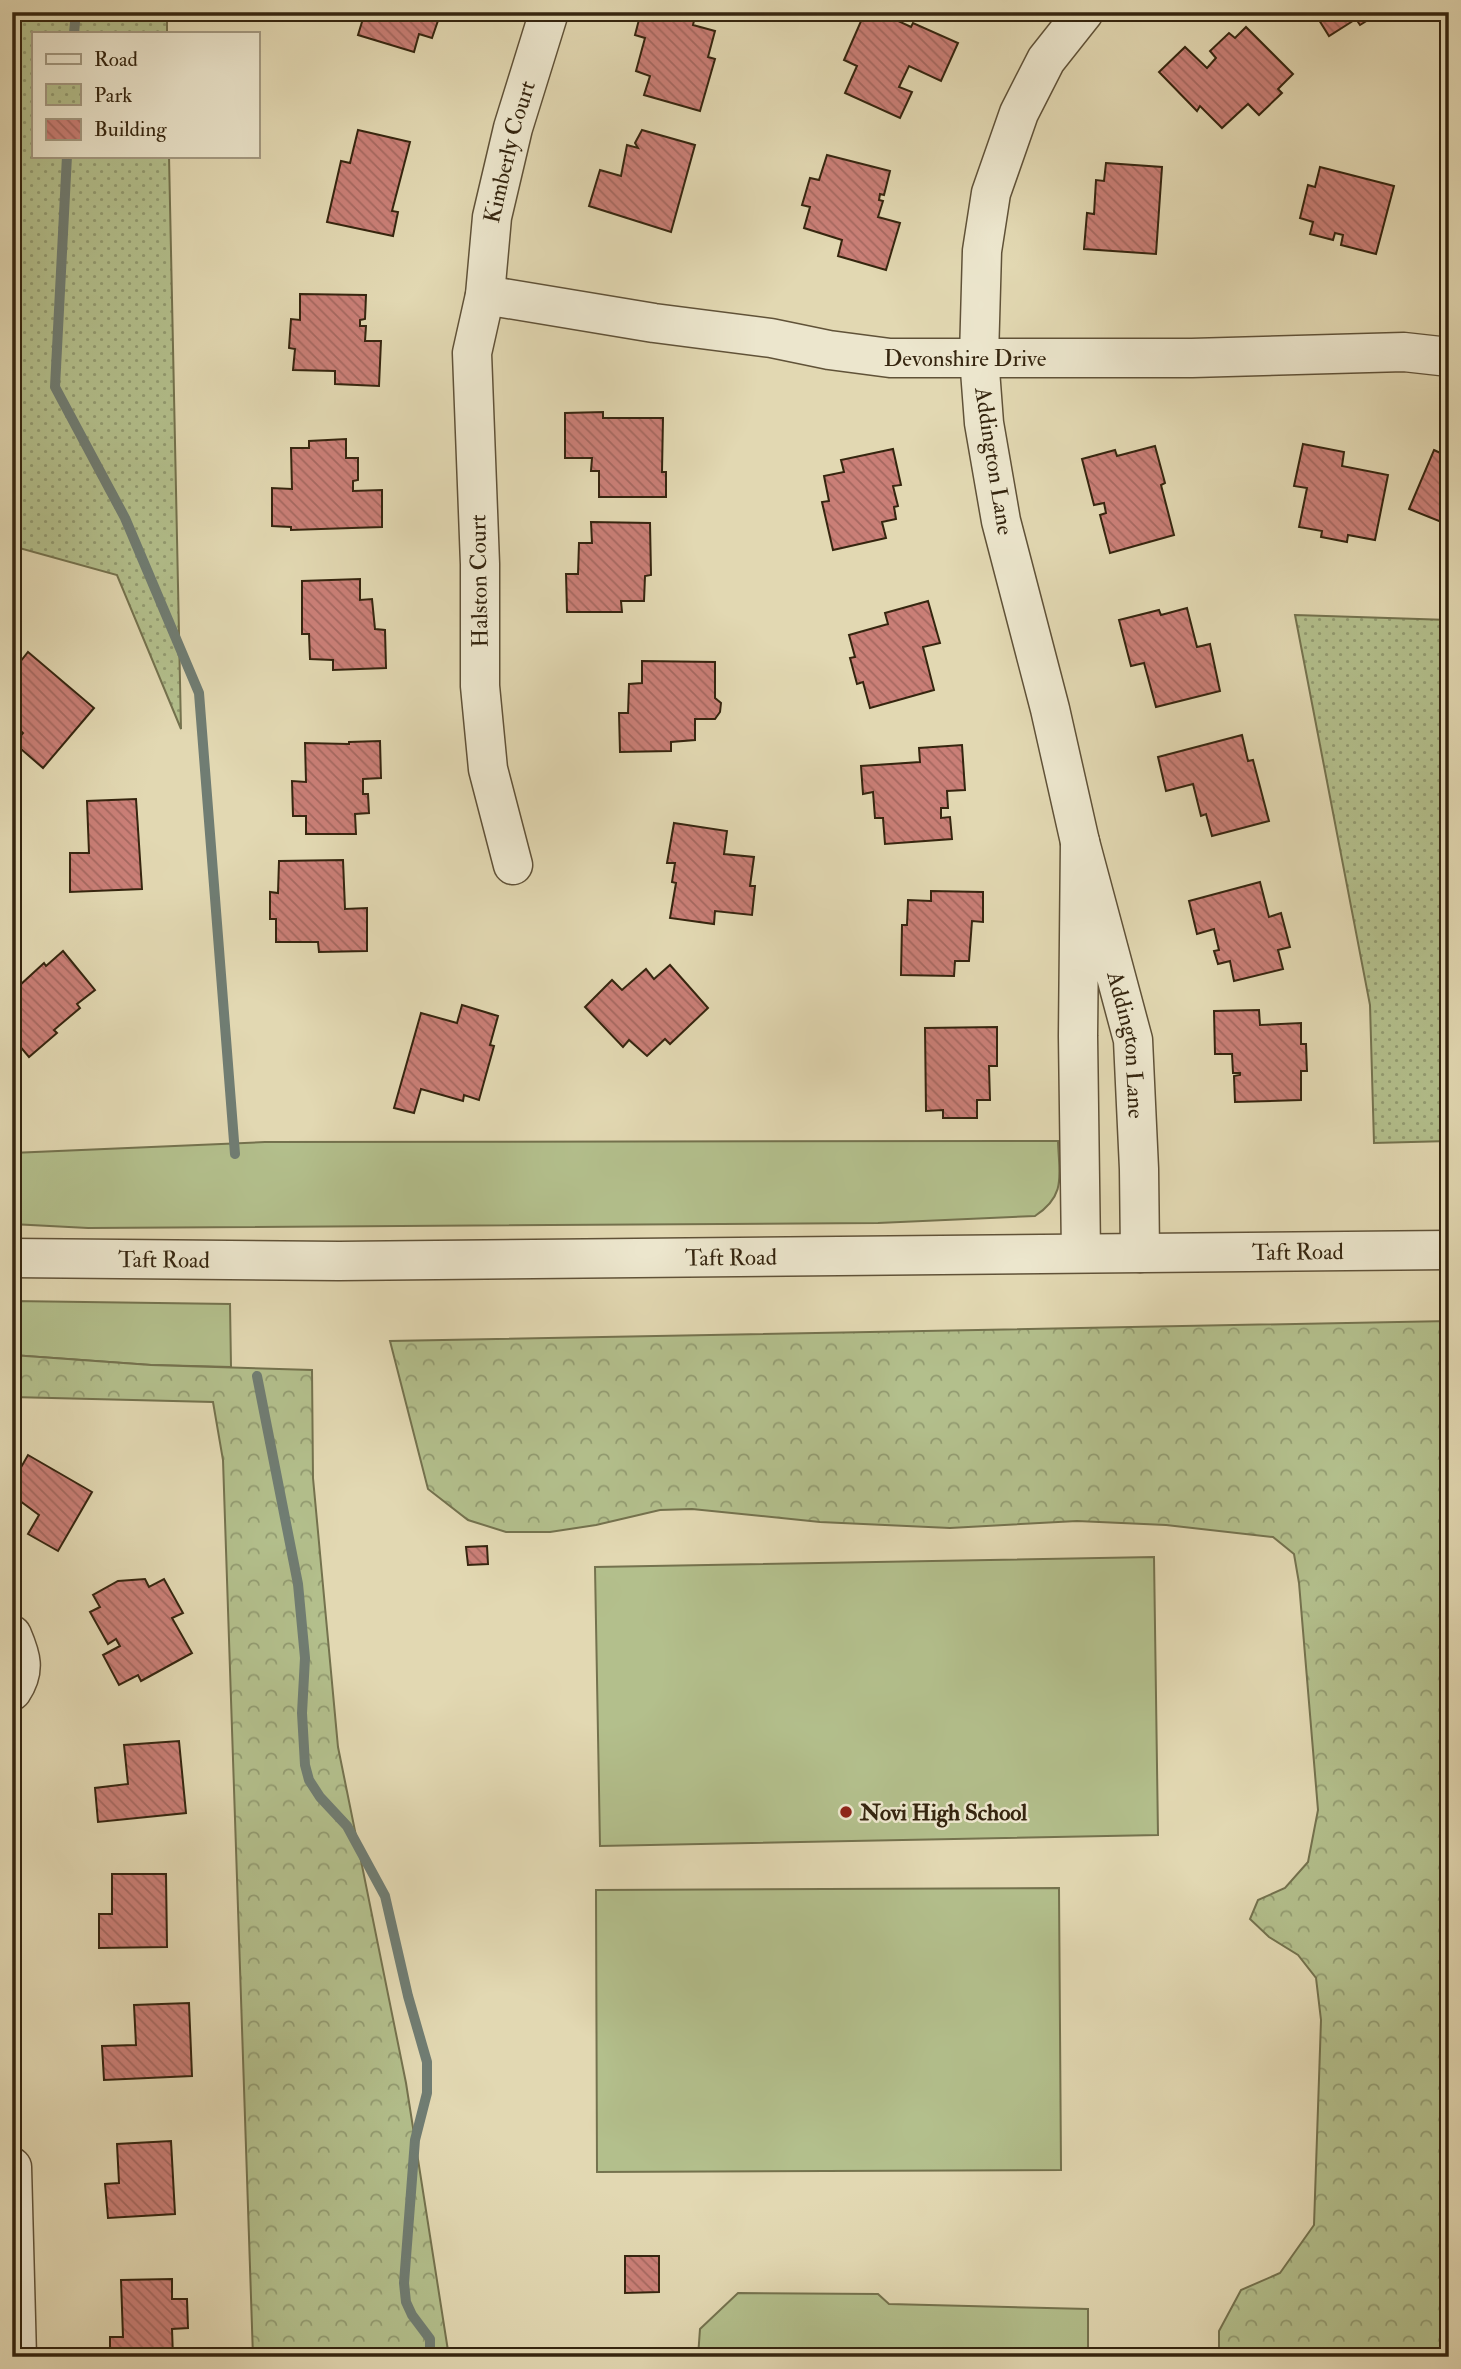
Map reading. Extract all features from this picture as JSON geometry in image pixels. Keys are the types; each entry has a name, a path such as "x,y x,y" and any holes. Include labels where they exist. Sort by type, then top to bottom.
{"street":[{"name":"Kimberly Court","path":"485,295 492,217 510,141 549,12"},
{"name":"Addington Lane","path":"1084,12 1046,60 1035,81 1019,113 990,193 982,251 979,357 984,423 1001,521 1051,709 1080,842 1133,1040 1140,1253"},
{"name":"Devonshire Drive","path":"485,295 890,358 1192,358 1404,352 1449,356"},
{"name":"Halston Court","path":"485,295 472,353 480,564 480,686 488,769 513,865"},
{"name":"Addington Lane","path":"1080,842 1080,1253"},
{"name":"Taft Road","path":"12,1258 339,1261 1449,1250"},
{"path":"12,1634 21,1664 21,1675 12,1691"},
{"path":"12,2168 16,2357"}],"green space":[{"path":"12,12 167,12 167,32 32,32 32,158 169,158 181,729 117,575 12,546"},
{"path":"1295,615 1449,620 1449,1141 1374,1143 1370,1005"},
{"path":"1058,1141 1060,1174 1057,1192 1035,1216 878,1223 88,1228 12,1224 12,1153 265,1142"},
{"path":"12,1301 230,1304 231,1367 151,1365 12,1355"},
{"path":"1449,1321 1449,2357 1219,2357 1219,2331 1241,2290 1280,2273 1314,2225 1321,2020 1316,1978 1298,1955 1269,1937 1250,1919 1258,1900 1285,1888 1308,1862 1318,1810 1299,1583 1294,1554 1273,1537 1166,1525 1077,1521 950,1528 820,1522 692,1509 660,1510 596,1525 550,1532 506,1532 468,1520 428,1489 390,1341"},
{"path":"12,1355 151,1365 312,1370 313,1478 338,1747 406,2083 449,2357 253,2357 223,1460 213,1402 12,1397"},
{"path":"1154,1557 1158,1835 600,1846 595,1567"},
{"path":"1059,1888 1061,2170 597,2172 596,1890"},
{"path":"738,2293 878,2294 889,2304 1088,2309 1088,2357 698,2357 700,2329"}],"building":[{"path":"365,12 441,12 432,38 419,34 414,52 358,35"},
{"path":"641,12 696,12 693,25 715,31 708,57 715,59 700,111 644,95 650,76 636,71 645,38 635,35"},
{"path":"865,12 879,12 911,27 913,23 958,43 941,81 909,66 899,87 912,92 900,118 845,93 857,66 844,60"},
{"path":"1314,12 1381,12 1360,25 1356,19 1329,36"},
{"path":"1246,27 1293,74 1278,89 1282,93 1259,115 1248,104 1222,128 1200,106 1197,111 1159,72 1185,47 1207,68 1216,58 1210,51 1229,33 1235,38"},
{"path":"358,130 410,142 392,211 398,212 393,236 327,222 341,161 350,163"},
{"path":"642,130 695,145 671,232 589,206 600,170 621,176 627,145 638,148 635,143"},
{"path":"827,155 890,171 884,195 880,194 879,200 883,201 878,217 900,223 886,270 838,256 842,240 804,228 810,207 802,205 810,178 819,180"},
{"path":"1106,163 1162,167 1156,254 1084,249 1087,213 1094,214 1096,180 1104,181"},
{"path":"1320,167 1394,186 1376,254 1341,245 1343,235 1335,233 1333,240 1310,234 1313,222 1300,218 1308,185 1315,187"},
{"path":"300,294 366,295 365,319 360,320 360,326 366,326 365,341 381,341 379,386 335,384 335,371 293,370 295,349 289,348 291,319 300,320"},
{"path":"603,412 603,418 663,418 662,472 666,472 666,497 599,497 599,471 591,471 592,458 565,458 565,413"},
{"path":"346,439 346,458 358,458 358,480 353,481 353,491 382,490 382,527 291,530 291,527 272,526 272,488 292,489 291,448 309,448 309,441"},
{"path":"1303,444 1344,452 1342,466 1388,475 1375,540 1348,535 1347,542 1321,537 1322,531 1299,527 1307,488 1294,486"},
{"path":"1155,446 1165,483 1161,485 1174,535 1110,553 1100,515 1106,513 1104,503 1094,505 1082,459 1115,450 1117,456"},
{"path":"893,449 901,485 893,486 898,506 894,507 896,519 882,522 886,538 833,550 822,502 829,501 824,476 844,472 841,460"},
{"path":"1434,450 1449,457 1449,525 1409,509"},
{"path":"591,522 650,523 651,575 645,576 644,601 621,601 622,612 567,612 566,574 578,574 579,543 592,543"},
{"path":"360,579 360,600 372,599 375,629 385,630 386,668 333,670 333,660 310,659 309,634 302,634 302,581"},
{"path":"928,601 940,643 923,647 934,690 870,708 863,682 857,684 850,658 855,657 849,635 888,624 885,613"},
{"path":"1187,608 1197,647 1210,644 1220,691 1156,707 1144,663 1131,666 1119,620 1159,610 1161,615"},
{"path":"28,652 94,708 43,768 14,743 23,733 12,723 12,663 16,667"},
{"path":"642,661 715,662 715,698 721,703 720,712 715,719 695,719 695,740 671,742 671,751 620,752 619,713 628,713 629,684 642,683"},
{"path":"1242,735 1248,761 1253,760 1269,821 1212,836 1206,814 1201,816 1193,784 1166,791 1158,757"},
{"path":"380,741 381,778 363,779 363,794 368,794 369,813 355,814 356,834 306,834 306,816 293,816 292,781 306,782 305,743 349,744"},
{"path":"962,745 965,790 947,791 948,808 941,808 941,818 950,817 952,839 885,844 883,818 875,818 873,792 863,794 861,766 920,762 919,748"},
{"path":"136,799 142,889 70,892 70,853 89,853 87,801"},
{"path":"674,823 727,831 724,854 754,857 750,886 755,886 752,915 715,911 714,924 670,918 676,883 672,882 675,863 667,863"},
{"path":"343,860 345,909 367,908 367,951 319,952 318,942 276,942 276,919 270,919 270,892 278,893 279,861"},
{"path":"1260,882 1269,917 1281,913 1290,947 1278,950 1283,969 1234,981 1230,961 1218,964 1214,951 1219,950 1214,929 1197,934 1189,901"},
{"path":"931,891 983,892 983,922 972,921 969,961 955,961 954,976 901,975 902,925 907,925 908,900 931,901"},
{"path":"63,951 95,990 77,1004 80,1008 54,1030 57,1033 29,1057 12,1037 12,977 20,985 44,963 46,966"},
{"path":"670,965 708,1008 670,1044 665,1039 647,1056 629,1040 623,1047 585,1007 612,980 622,990 646,969 654,979"},
{"path":"462,1005 498,1016 490,1045 494,1046 479,1100 464,1095 463,1101 421,1089 414,1113 394,1108 421,1013 457,1023"},
{"path":"1259,1010 1260,1025 1301,1023 1301,1044 1306,1044 1307,1071 1301,1071 1301,1100 1235,1102 1234,1076 1240,1073 1233,1073 1232,1054 1215,1054 1214,1011"},
{"path":"997,1027 997,1066 989,1066 990,1100 977,1100 977,1118 943,1118 943,1110 926,1111 925,1028"},
{"path":"28,1455 92,1492 58,1551 28,1534 39,1515 12,1495 12,1483"},
{"path":"487,1546 488,1564 468,1565 466,1547"},
{"path":"145,1579 149,1587 164,1579 183,1613 172,1618 192,1653 141,1681 138,1675 119,1685 103,1655 120,1646 116,1639 108,1644 90,1612 100,1607 93,1595 118,1581"},
{"path":"179,1741 186,1813 98,1822 95,1788 128,1784 124,1745"},
{"path":"112,1874 166,1874 167,1947 99,1948 99,1914 112,1914"},
{"path":"189,2003 192,2076 104,2080 102,2046 136,2045 134,2005"},
{"path":"171,2141 175,2214 108,2218 105,2184 119,2183 117,2144"},
{"path":"625,2256 659,2256 659,2292 625,2293"},
{"path":"172,2279 172,2299 187,2299 188,2328 172,2329 173,2357 110,2357 110,2337 123,2337 121,2280"}],"waterway":[{"path":"74,32 76,12"},
{"path":"67,158 55,387 125,518 199,693 235,1154"},
{"path":"257,1376 298,1584 305,1658 302,1713 305,1765 309,1780 320,1797 347,1826 385,1896 408,1996 427,2062 427,2093 415,2140 404,2283 406,2302 412,2315 430,2339 430,2357"}],"place":[{"name":"Novi High School","path":"846,1812"}]}
